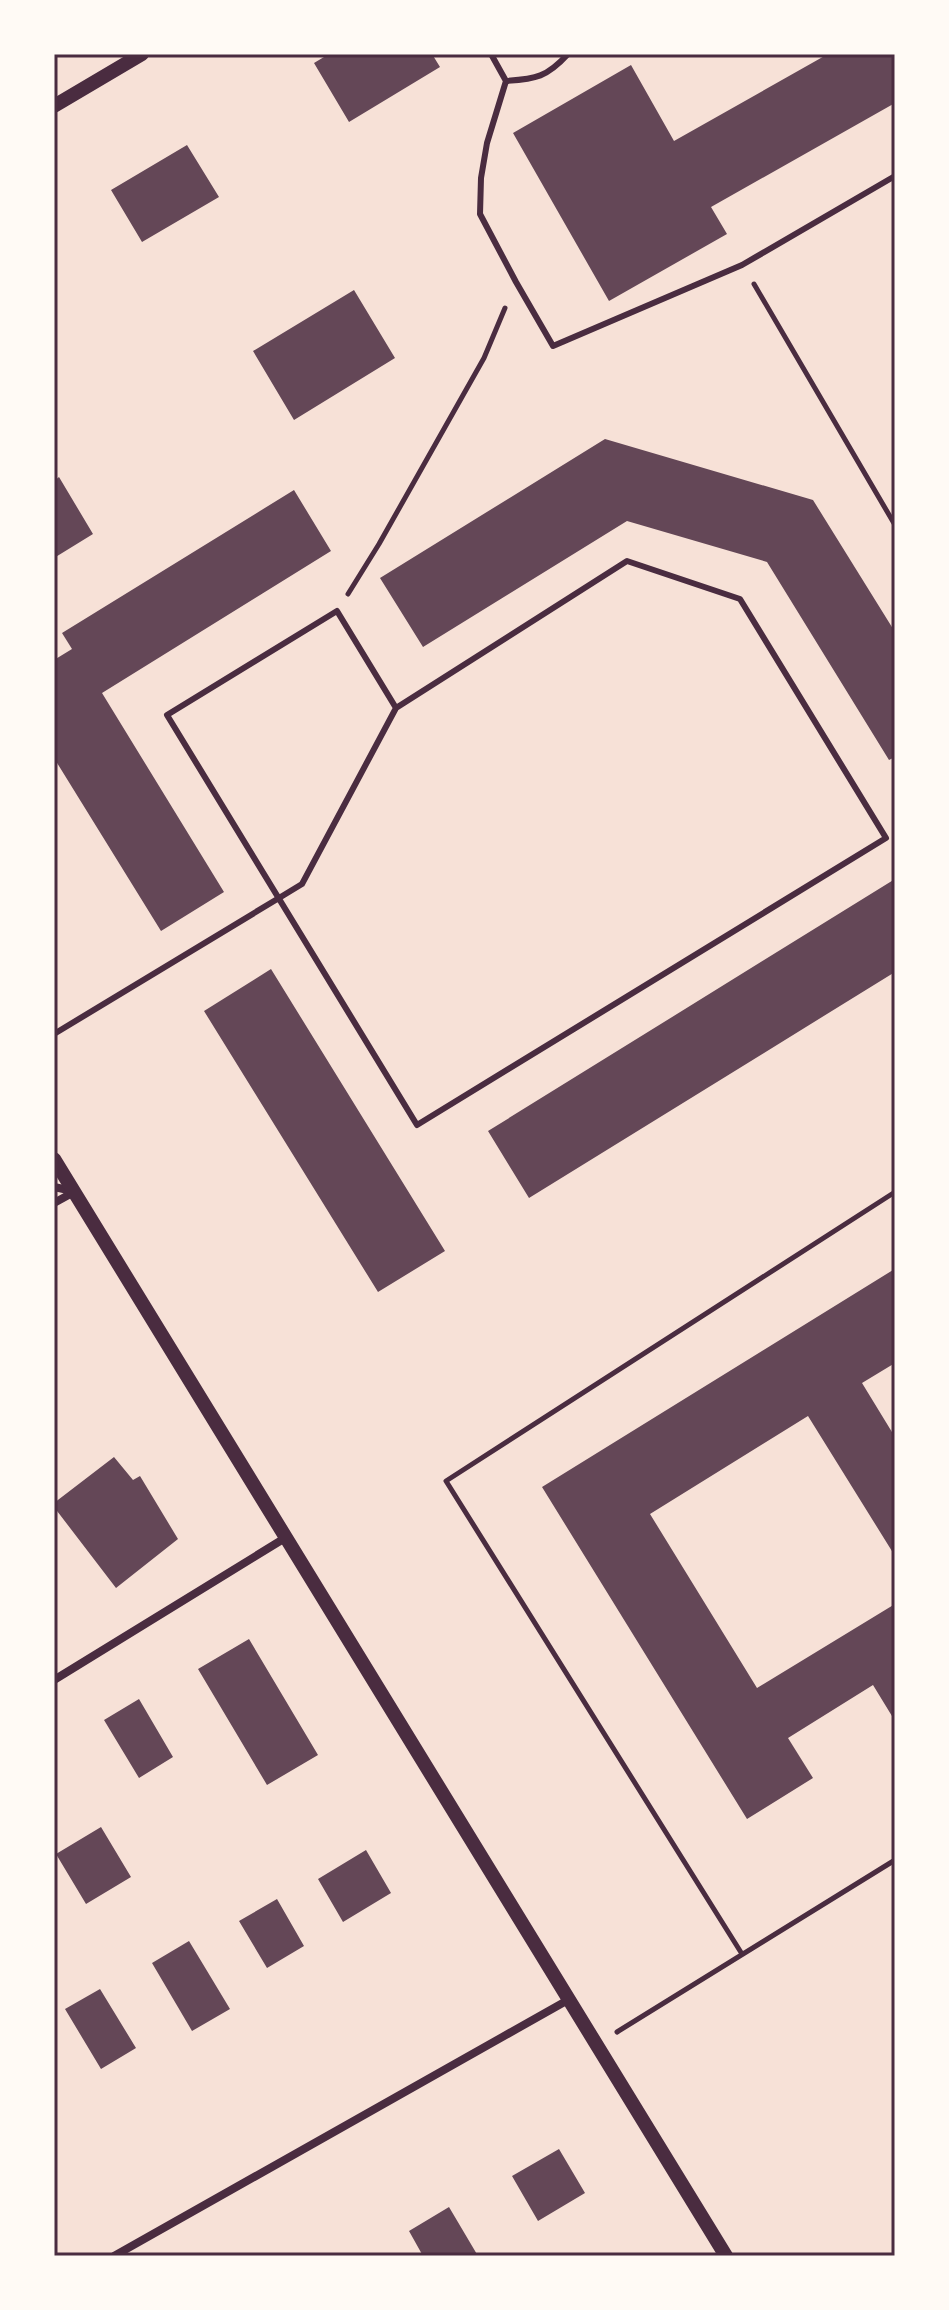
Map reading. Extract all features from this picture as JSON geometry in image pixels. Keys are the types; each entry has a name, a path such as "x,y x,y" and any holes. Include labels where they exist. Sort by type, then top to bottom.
{"street":[{"path":"54,106 142,54"},
{"path":"54,1159 726,2256"},
{"path":"54,1187 74,1192"},
{"path":"54,1203 74,1192"},
{"path":"54,1680 285,1538"},
{"path":"114,2256 568,2000"}],"lane":[{"path":"491,54 506,81 487,143 481,178 480,214 553,346 742,265 895,176"},
{"path":"506,81 534,79 556,67 568,54"},
{"path":"54,1034 279,898 302,884 396,708 627,561 740,599 886,838 417,1125 279,898 167,715 337,611 396,708"}],"path":[{"path":"742,265 895,525"},
{"path":"337,611 379,544 484,358 516,282"},
{"path":"742,1954 446,1481 895,1192"},
{"path":"596,2045 895,1860"}],"building":[{"path":"329,54 432,54 440,67 349,122 314,63"},
{"path":"828,54 895,54 895,103 711,207 727,234 609,301 513,133 631,65 674,141"},
{"path":"187,145 219,197 142,242 111,190"},
{"path":"354,290 395,358 294,420 253,351"},
{"path":"605,439 813,500 895,632 895,757 889,760 767,562 627,521 423,647 380,578"},
{"path":"59,477 93,534 54,558 54,481"},
{"path":"294,490 331,551 102,693 224,892 161,931 54,758 57,752 54,748 54,660 72,649 62,633"},
{"path":"895,879 895,972 529,1198 488,1131"},
{"path":"271,969 445,1251 378,1292 204,1011"},
{"path":"893,1270 895,1363 862,1383 895,1437 895,1556 808,1416 650,1514 757,1688 895,1604 895,1721 873,1685 788,1738 813,1778 747,1819 542,1487"},
{"path":"114,1457 133,1480 140,1476 178,1539 116,1588 54,1507 54,1503"},
{"path":"249,1639 318,1755 267,1785 198,1669"},
{"path":"139,1699 173,1757 139,1778 104,1720"},
{"path":"101,1827 131,1877 86,1904 56,1854"},
{"path":"366,1850 391,1893 343,1922 318,1879"},
{"path":"277,1899 304,1946 267,1968 239,1921"},
{"path":"189,1941 230,2009 192,2031 152,1963"},
{"path":"100,1989 136,2048 101,2069 65,2009"},
{"path":"559,2149 585,2193 538,2221 512,2176"},
{"path":"449,2207 478,2256 423,2256 409,2231"}]}
